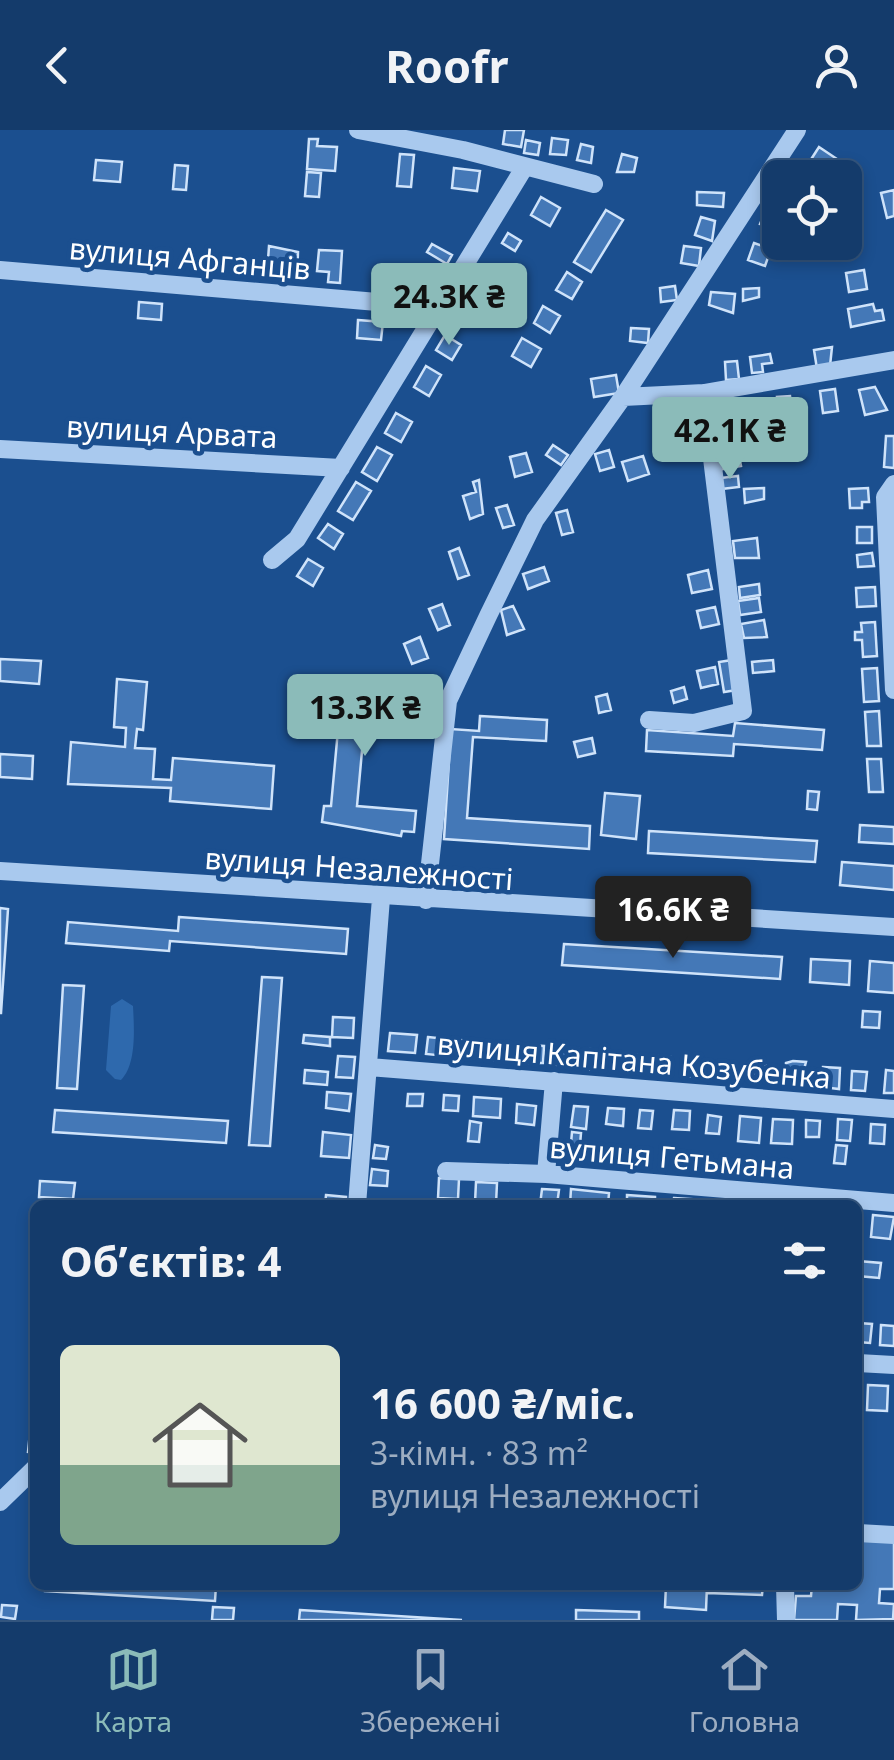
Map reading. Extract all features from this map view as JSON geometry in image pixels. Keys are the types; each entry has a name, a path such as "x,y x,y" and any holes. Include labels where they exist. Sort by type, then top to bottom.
{"street":[{"path":"358,130 462,150 594,184"},
{"path":"426,900 448,702 535,520 623,397 797,130"},
{"path":"272,560 297,539 524,168"},
{"name":"вулиця Афганців","path":"0,270 390,302 432,319"},
{"path":"623,397 704,393 894,360"},
{"path":"649,720 694,724 743,711 704,393"},
{"name":"вулиця Арвата","path":"0,448 341,468"},
{"path":"894,484 885,496 894,690"},
{"name":"вулиця Незалежності","path":"0,872 894,927"},
{"path":"357,1200 381,898"},
{"name":"вулиця Капітана Козубенка","path":"369,1067 894,1109"},
{"path":"546,1174 554,1081"},
{"name":"вулиця Гетьмана","path":"446,1171 546,1174 858,1200"},
{"name":"вулиця Гетьмана","path":"862,1200 894,1203"},
{"path":"862,1362 894,1365"},
{"path":"0,1502 29,1473"},
{"path":"862,1533 894,1536"},
{"path":"786,1590 786,1620"}],"shaded area":[{"path":"122,999 133,1006 134,1034 130,1065 121,1080 106,1070 111,1006"}],"building":[{"path":"505,130 524,130 521,147 503,144"},
{"path":"552,138 568,140 566,155 550,154"},
{"path":"309,139 318,139 317,146 337,147 335,171 307,169"},
{"path":"526,140 540,143 538,155 524,153"},
{"path":"581,144 593,147 591,163 577,160"},
{"path":"819,147 838,160 811,160"},
{"path":"400,154 414,155 411,187 397,186"},
{"path":"622,154 637,158 634,172 617,172"},
{"path":"96,160 122,162 120,182 94,180"},
{"path":"175,165 188,166 186,190 173,189"},
{"path":"454,168 480,171 477,191 452,188"},
{"path":"307,172 321,173 319,197 305,196"},
{"path":"894,190 894,216 887,218 881,193"},
{"path":"697,192 724,193 723,207 697,205"},
{"path":"541,197 560,208 550,226 531,215"},
{"path":"606,210 623,220 591,272 574,262"},
{"path":"701,217 715,221 712,241 695,235"},
{"path":"508,233 521,241 515,251 502,243"},
{"path":"754,243 762,246 765,266 748,260"},
{"path":"432,244 452,255 447,264 427,252"},
{"path":"269,246 298,252 297,279 284,279 284,273 267,274"},
{"path":"684,246 701,248 699,266 681,263"},
{"path":"319,250 342,251 340,283 328,282 329,272 317,271"},
{"path":"864,270 867,289 849,292 846,273"},
{"path":"567,272 582,282 572,299 556,290"},
{"path":"675,286 677,300 661,302 660,288"},
{"path":"759,288 759,297 743,301 743,289"},
{"path":"469,292 485,302 472,322 457,312"},
{"path":"711,292 735,294 733,313 709,305"},
{"path":"139,302 162,304 161,320 138,318"},
{"path":"873,304 875,311 882,310 884,320 851,327 848,309"},
{"path":"543,306 560,316 550,333 534,323"},
{"path":"358,320 383,322 381,340 357,338"},
{"path":"631,328 649,329 648,343 630,341"},
{"path":"445,335 461,345 452,360 436,350"},
{"path":"522,338 541,349 531,367 512,356"},
{"path":"832,347 830,366 817,369 814,350"},
{"path":"770,354 772,363 762,364 763,372 752,373 750,357"},
{"path":"737,361 739,379 726,380 725,362"},
{"path":"426,366 441,375 429,396 414,387"},
{"path":"616,375 619,393 594,397 591,379"},
{"path":"875,387 887,410 865,415 859,390"},
{"path":"835,389 838,411 823,413 820,391"},
{"path":"790,396 792,414 779,416 777,397"},
{"path":"751,408 753,421 730,424 729,411"},
{"path":"396,413 412,422 401,442 385,433"},
{"path":"886,436 894,436 894,468 884,467"},
{"path":"553,445 568,455 561,465 546,455"},
{"path":"377,447 392,455 377,481 362,472"},
{"path":"738,448 741,466 723,469 720,451"},
{"path":"609,450 614,467 600,471 595,454"},
{"path":"526,453 532,472 515,477 510,457"},
{"path":"643,456 649,474 628,481 622,462"},
{"path":"738,476 739,487 721,489 720,478"},
{"path":"479,480 483,514 470,519 463,496 476,492 473,482"},
{"path":"356,482 371,491 353,520 338,511"},
{"path":"764,488 764,499 745,503 744,489"},
{"path":"868,488 869,502 862,502 862,508 850,508 849,489"},
{"path":"507,505 514,525 503,528 496,508"},
{"path":"567,510 573,532 562,535 556,513"},
{"path":"328,524 343,534 334,549 318,538"},
{"path":"857,527 872,527 872,543 857,543"},
{"path":"757,538 759,558 735,558 733,541"},
{"path":"459,548 469,575 458,579 449,552"},
{"path":"872,553 874,566 858,567 857,555"},
{"path":"308,559 323,568 313,586 297,576"},
{"path":"544,567 549,581 528,589 523,574"},
{"path":"708,570 712,589 692,593 688,575"},
{"path":"759,584 760,595 740,598 739,587"},
{"path":"875,587 876,606 857,607 856,588"},
{"path":"759,598 761,612 740,615 738,601"},
{"path":"442,604 450,625 438,630 429,609"},
{"path":"513,606 524,629 507,635 501,610"},
{"path":"715,607 719,624 701,628 697,611"},
{"path":"764,620 767,637 744,638 741,624"},
{"path":"875,622 877,656 863,657 862,640 855,640 855,632 862,632 861,623"},
{"path":"420,637 428,658 412,664 404,644"},
{"path":"0,659 41,661 39,684 0,681"},
{"path":"732,660 737,690 724,692 719,662"},
{"path":"773,660 774,671 753,673 752,662"},
{"path":"715,667 718,684 701,688 697,671"},
{"path":"877,668 879,701 864,702 862,669"},
{"path":"117,679 147,682 143,730 137,729 135,748 155,749 153,779 171,780 173,758 274,766 271,809 170,801 171,788 68,784 71,742 125,747 126,728 114,727"},
{"path":"371,681 423,690 421,712 366,707 357,806 416,811 414,832 402,831 401,836 322,822 324,806 331,806 340,708 331,707 333,690 369,693"},
{"path":"684,687 687,699 674,703 671,691"},
{"path":"607,694 611,710 599,713 596,697"},
{"path":"879,711 881,746 867,746 865,712"},
{"path":"480,716 547,720 546,741 473,737 467,818 590,826 589,849 444,839 451,729 479,731"},
{"path":"735,723 824,730 822,750 734,744 733,756 646,751 647,730 733,736"},
{"path":"592,738 595,753 578,757 574,742"},
{"path":"0,754 33,756 32,779 0,777"},
{"path":"867,759 881,759 883,792 869,792"},
{"path":"808,791 819,792 817,810 807,809"},
{"path":"605,793 640,796 636,839 601,835"},
{"path":"860,825 894,827 894,844 859,842"},
{"path":"649,831 817,841 815,862 648,853"},
{"path":"842,862 894,866 894,890 840,885"},
{"path":"0,908 8,909 1,1013 0,1013"},
{"path":"179,917 348,929 346,954 170,941 169,951 66,943 68,922 178,931"},
{"path":"564,944 782,957 780,979 562,965"},
{"path":"811,959 850,961 849,985 810,982"},
{"path":"870,961 894,963 894,993 868,991"},
{"path":"262,977 282,978 270,1146 249,1145"},
{"path":"63,985 84,986 77,1089 57,1088"},
{"path":"863,1011 880,1012 879,1028 862,1027"},
{"path":"333,1017 354,1018 353,1038 332,1037"},
{"path":"390,1033 417,1035 415,1053 388,1051"},
{"path":"304,1035 330,1037 330,1046 303,1043"},
{"path":"428,1037 447,1039 446,1056 426,1054"},
{"path":"459,1040 474,1041 473,1058 458,1057"},
{"path":"493,1043 510,1044 509,1061 493,1060"},
{"path":"525,1045 544,1046 543,1063 525,1063"},
{"path":"558,1048 578,1049 577,1067 557,1065"},
{"path":"590,1049 605,1051 603,1071 588,1069"},
{"path":"627,1053 646,1056 644,1072 625,1070"},
{"path":"338,1056 355,1057 353,1078 336,1077"},
{"path":"656,1056 670,1057 668,1075 654,1073"},
{"path":"688,1060 702,1061 700,1077 686,1076"},
{"path":"806,1062 800,1084 785,1083 786,1063"},
{"path":"754,1065 770,1066 769,1082 753,1081"},
{"path":"823,1067 840,1068 839,1089 822,1087"},
{"path":"305,1070 328,1072 327,1085 304,1083"},
{"path":"886,1070 894,1071 894,1093 884,1093"},
{"path":"852,1071 867,1072 865,1091 851,1090"},
{"path":"327,1092 351,1094 349,1111 326,1108"},
{"path":"408,1094 423,1094 422,1106 407,1106"},
{"path":"444,1095 459,1096 458,1111 443,1110"},
{"path":"474,1097 501,1099 500,1118 473,1116"},
{"path":"517,1104 536,1106 534,1125 516,1123"},
{"path":"574,1106 588,1107 586,1129 571,1127"},
{"path":"608,1108 624,1109 623,1126 606,1124"},
{"path":"55,1110 228,1121 226,1143 53,1132"},
{"path":"640,1110 653,1111 651,1129 638,1128"},
{"path":"674,1110 690,1111 689,1130 672,1129"},
{"path":"708,1115 721,1117 719,1134 706,1133"},
{"path":"740,1116 761,1118 759,1143 738,1141"},
{"path":"773,1119 793,1120 792,1144 771,1143"},
{"path":"838,1119 852,1120 850,1141 837,1140"},
{"path":"806,1120 820,1121 819,1137 806,1137"},
{"path":"470,1121 481,1123 479,1142 468,1141"},
{"path":"871,1124 885,1125 884,1144 870,1143"},
{"path":"323,1132 351,1135 349,1158 321,1156"},
{"path":"572,1132 581,1133 579,1156 570,1155"},
{"path":"375,1145 388,1147 386,1159 373,1158"},
{"path":"836,1145 847,1146 845,1164 834,1163"},
{"path":"372,1169 388,1171 387,1186 370,1185"},
{"path":"439,1178 459,1179 458,1199 438,1198"},
{"path":"40,1181 75,1183 73,1199 39,1197"},
{"path":"476,1182 497,1183 496,1200 475,1200"},
{"path":"542,1189 559,1190 558,1200 541,1200"},
{"path":"571,1189 609,1193 608,1200 570,1200"},
{"path":"326,1195 346,1197 346,1200 326,1200"},
{"path":"627,1195 655,1197 655,1200 627,1200"},
{"path":"873,1215 894,1217 890,1239 871,1237"},
{"path":"862,1261 881,1263 879,1278 862,1276"},
{"path":"862,1323 872,1324 870,1343 862,1342"},
{"path":"881,1325 894,1326 894,1346 880,1345"},
{"path":"868,1385 888,1386 887,1411 867,1410"},
{"path":"862,1539 894,1541 894,1589 880,1589 879,1603 894,1604 893,1619 856,1620 857,1605 838,1604 837,1620 794,1620 796,1596 811,1596 812,1590 862,1590"},
{"path":"45,1590 216,1590 215,1601"},
{"path":"666,1590 707,1590 706,1610 665,1607"},
{"path":"708,1590 762,1590 762,1595"},
{"path":"2,1605 17,1606 15,1619 1,1617"},
{"path":"213,1607 234,1608 233,1620 212,1620"},
{"path":"300,1610 462,1620 299,1620"},
{"path":"576,1610 639,1612 639,1620 576,1620"}]}
